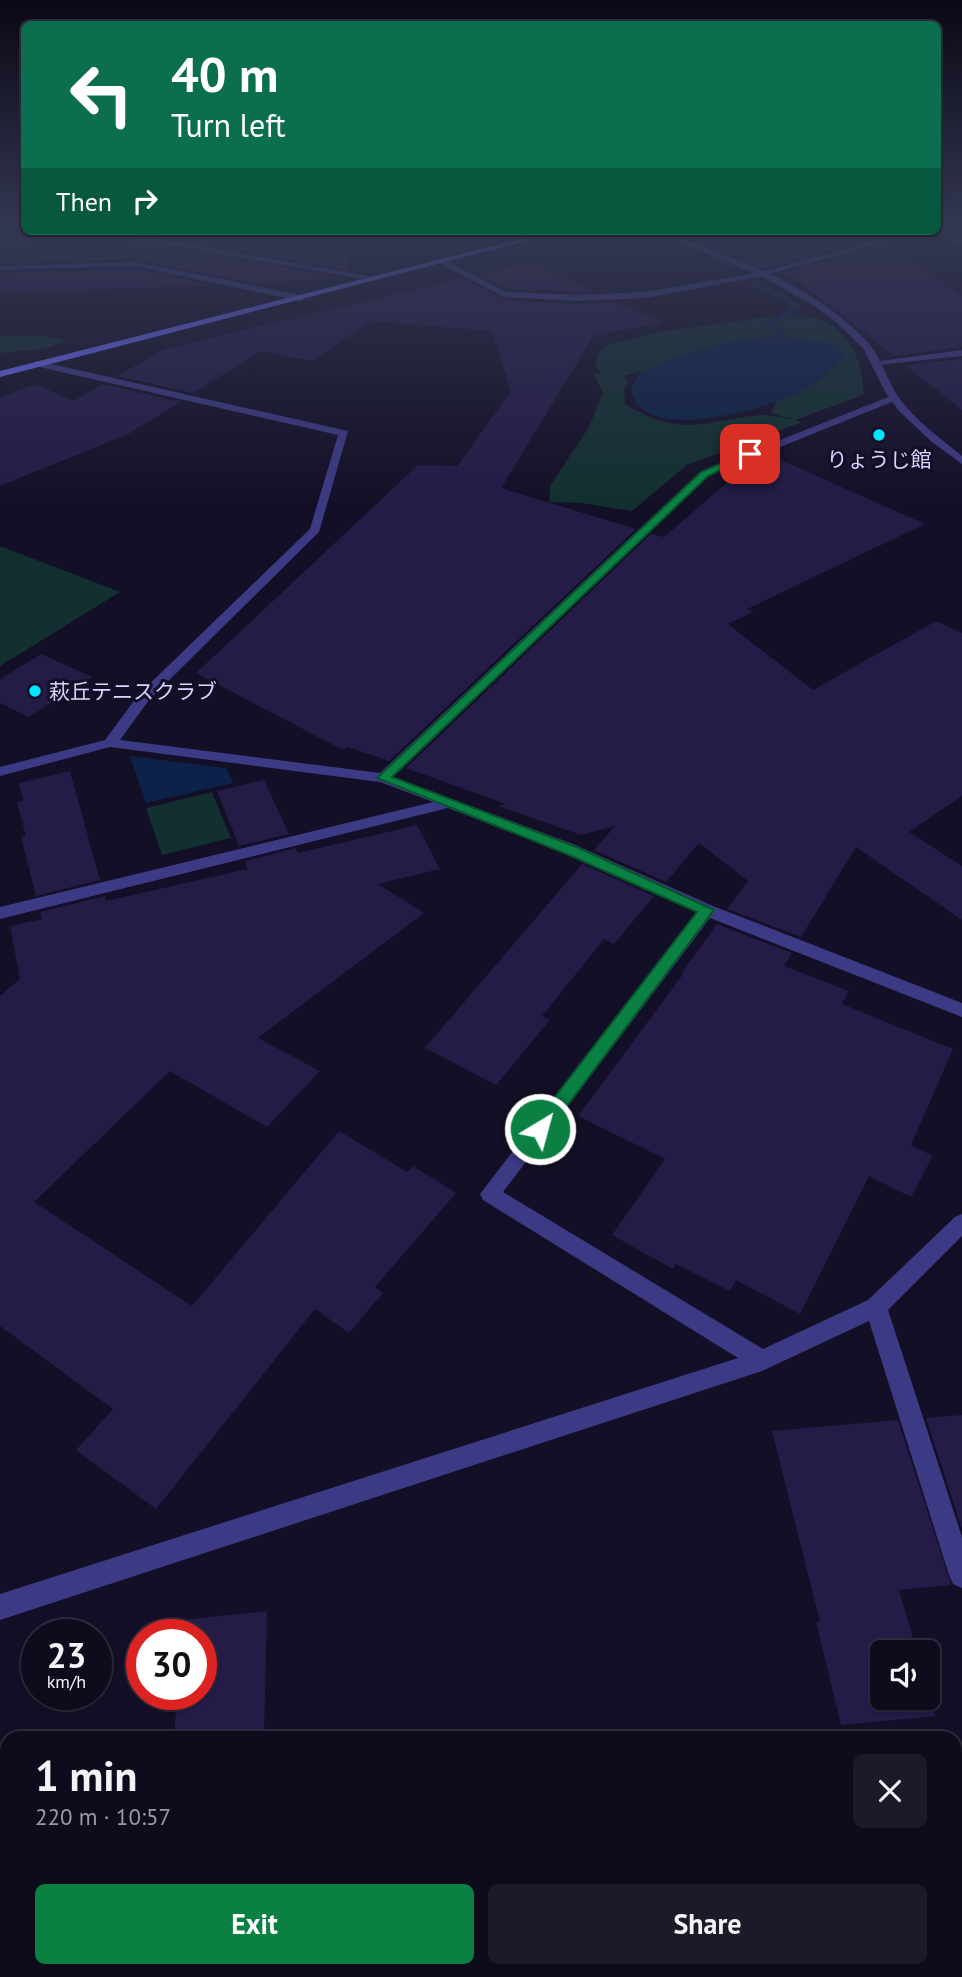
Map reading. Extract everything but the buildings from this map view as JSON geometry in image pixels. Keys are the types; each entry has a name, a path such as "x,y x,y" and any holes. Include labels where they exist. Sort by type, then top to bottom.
{"main road":[{"path":"0,374 216,319"}],"street":[{"path":"839,319 863,341 877,362 894,398 961,459"},
{"path":"877,362 962,353"},
{"path":"38,364 344,433 315,530 144,697 110,743"},
{"path":"383,778 704,474 894,398"},
{"path":"0,772 110,743 383,778 574,851 706,910 962,1010"},
{"path":"0,913 449,803"},
{"path":"706,910 490,1194 762,1361"},
{"path":"0,1607 762,1361 876,1307 962,1223"},
{"path":"876,1307 962,1576"}],"green space":[{"path":"751,319 819,319 838,331 853,350 861,372 863,395 795,420 802,422 687,465 632,511 581,503 549,502 550,486 589,427 603,393 594,374 601,373 596,366 597,355 609,344 666,331","holes":["706,354 778,398 771,413 792,419 760,415 691,425 661,421 625,404 624,389 628,381 624,376"]},
{"path":"33,335 68,340 44,349 0,353 0,336"},
{"path":"0,546 120,592 0,666"},
{"path":"212,792 231,838 162,855 146,808"}],"water":[{"path":"783,336 837,345 845,357 808,388 771,403 722,416 672,419 653,415 638,405 631,390 639,373 673,359 746,339"},
{"path":"130,756 226,768 233,783 146,803"}],"waterway":[{"path":"777,319 771,323 783,336"}],"place":[{"name":"りょうじ館","path":"879,435"},
{"name":"萩丘テニスクラブ","path":"35,691"}],"route":[{"path":"540,1129 706,910 574,851 383,778 704,474 750,454"}]}
